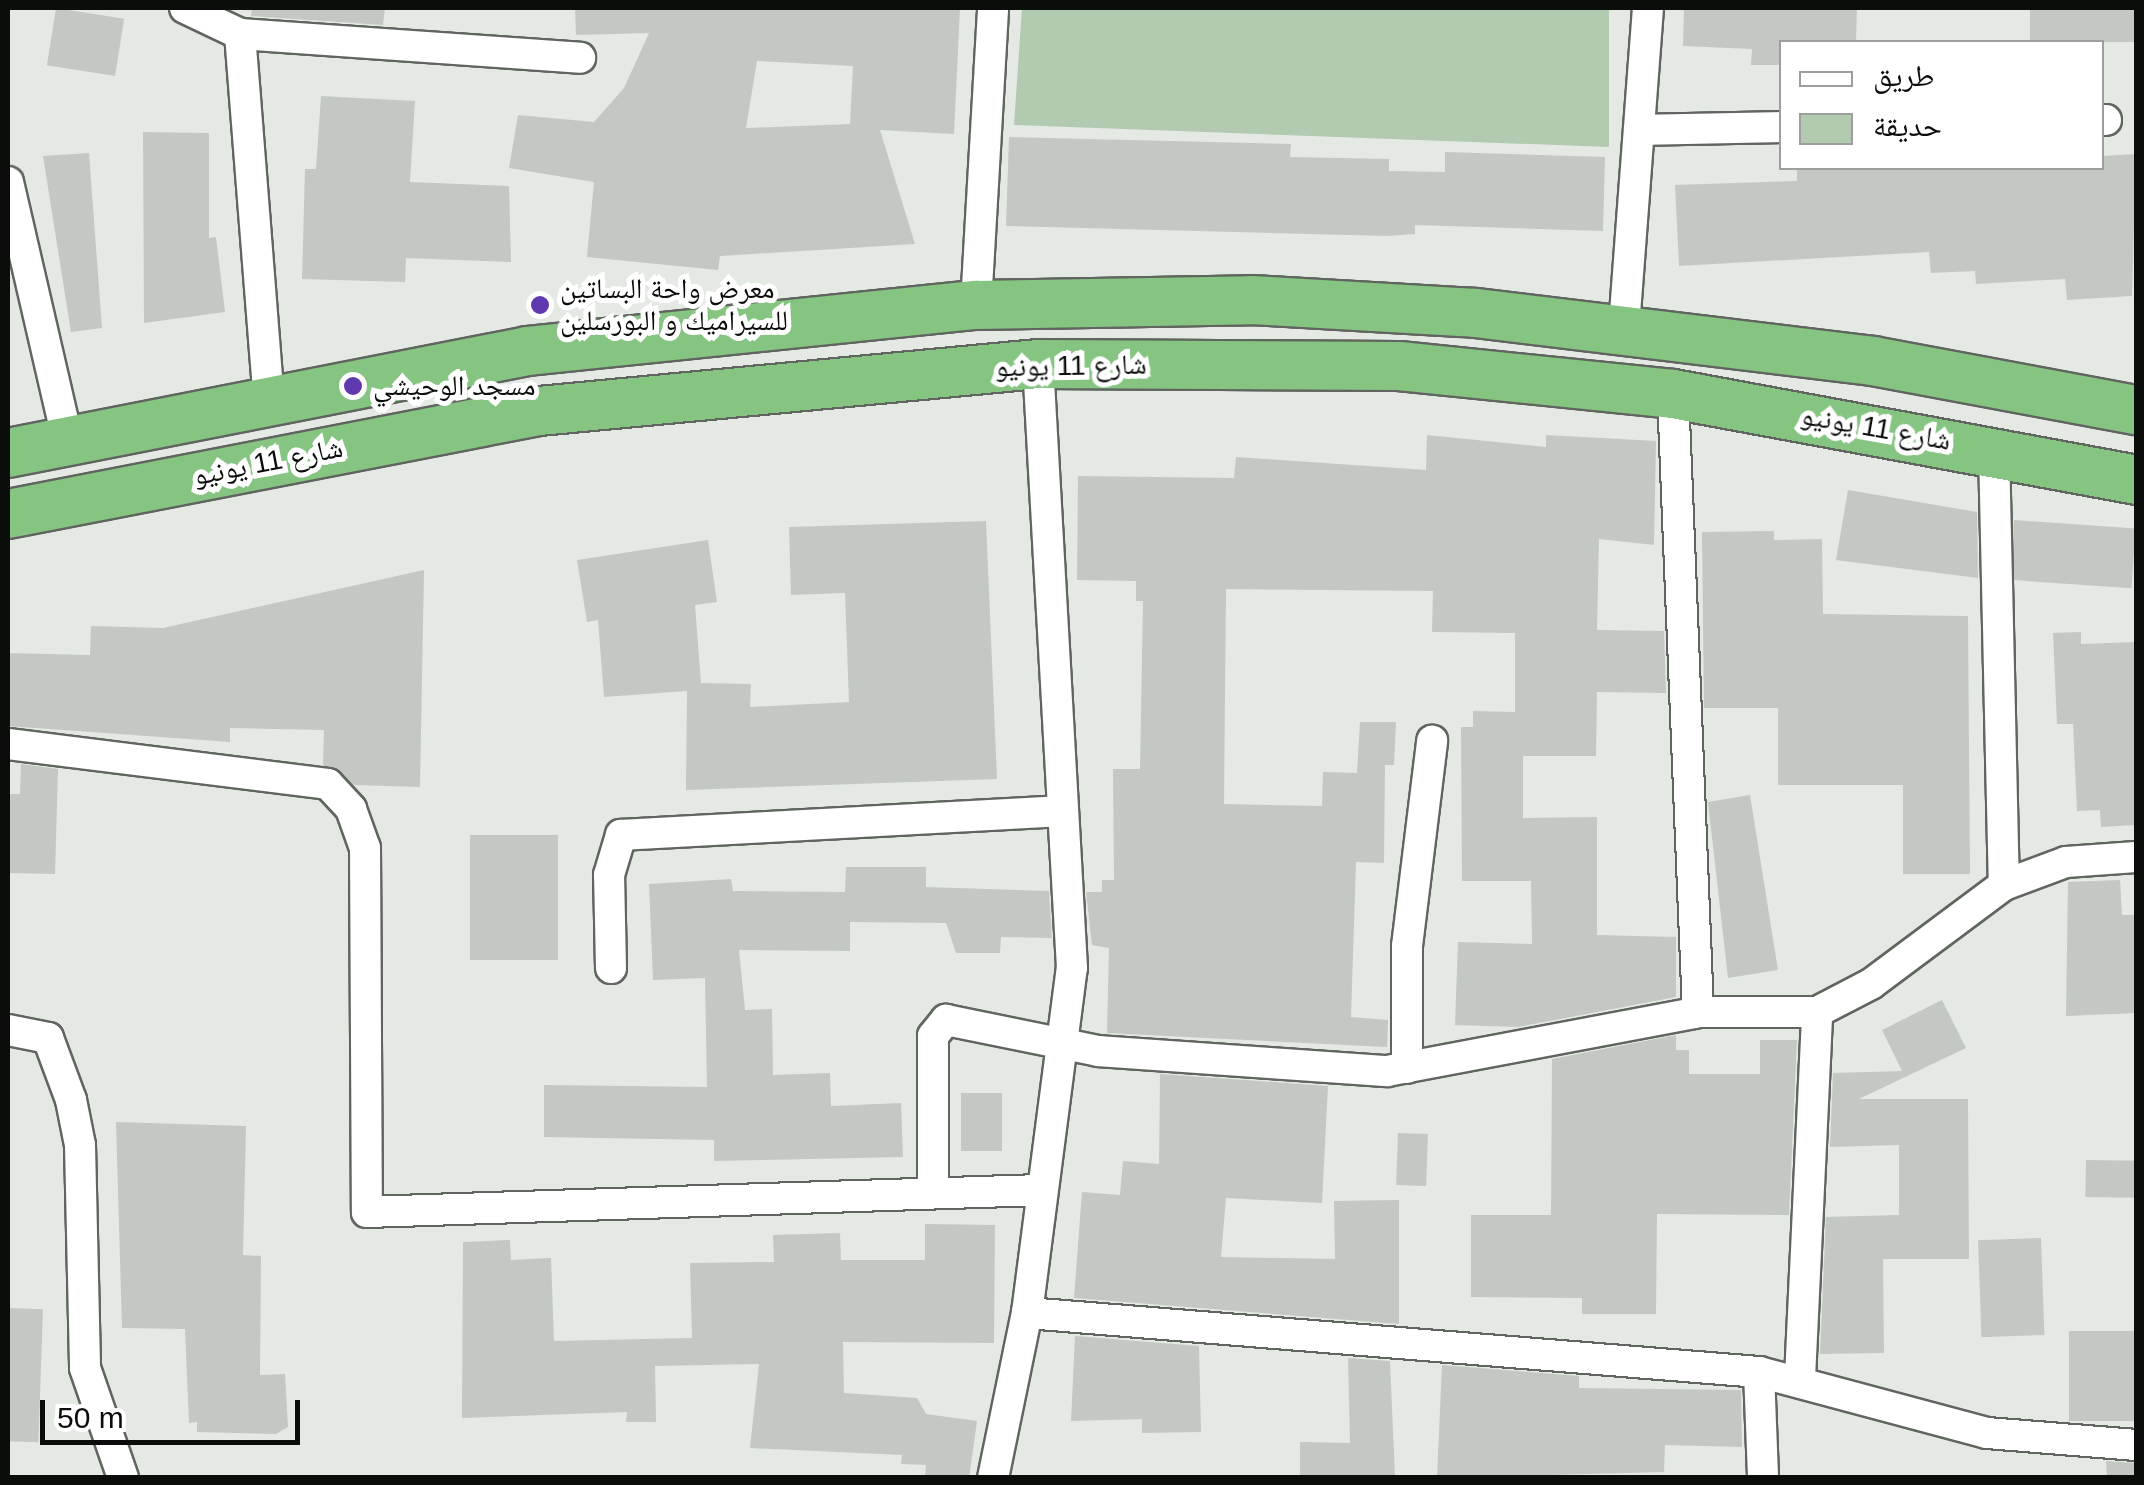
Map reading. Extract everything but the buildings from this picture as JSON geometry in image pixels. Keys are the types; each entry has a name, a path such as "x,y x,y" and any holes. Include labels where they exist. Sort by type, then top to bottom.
{"highway":[{"path":"8,452 624,338 976,305 1252,300 1624,326 2136,410"},
{"path":"624,338 633,400"},
{"name":"شارع 11 يونيو","path":"8,514 633,400 1038,364 1398,366 1673,394 1994,450 2136,480"}],"street":[{"path":"186,8 240,34 580,58"},
{"path":"976,305 993,8"},
{"path":"1624,326 1648,8"},
{"path":"240,34 270,402"},
{"path":"1638,130 1779,127"},
{"path":"8,182 68,441"},
{"path":"993,1478 1028,1314 1072,968 1038,364"},
{"path":"1673,394 1698,1012"},
{"path":"1994,450 2004,885"},
{"path":"1407,1068 1408,932 1432,741"},
{"path":"8,744 328,784 350,809 364,848 367,1212 1042,1190"},
{"path":"611,968 608,875 620,834 1062,811"},
{"path":"934,1192 938,1024 956,1018 1098,1051 1407,1068 1471,1049 1698,1012 1816,1012 1871,984 2004,885 2066,862 2136,857"},
{"path":"1800,1378 1816,1012"},
{"path":"8,1030 48,1038 71,1100 80,1145 85,1368 123,1478"},
{"path":"1028,1314 1758,1372 1800,1378 1987,1434 2136,1445"},
{"path":"1758,1372 1763,1478"}],"green space":[{"path":"1022,8 1609,8 1609,147 1014,125"}],"place":[{"name":"معرض واحة البساتين للسيراميك و البورسلين","path":"540,305"},
{"name":"مسجد الوحيشي","path":"353,386"}]}
